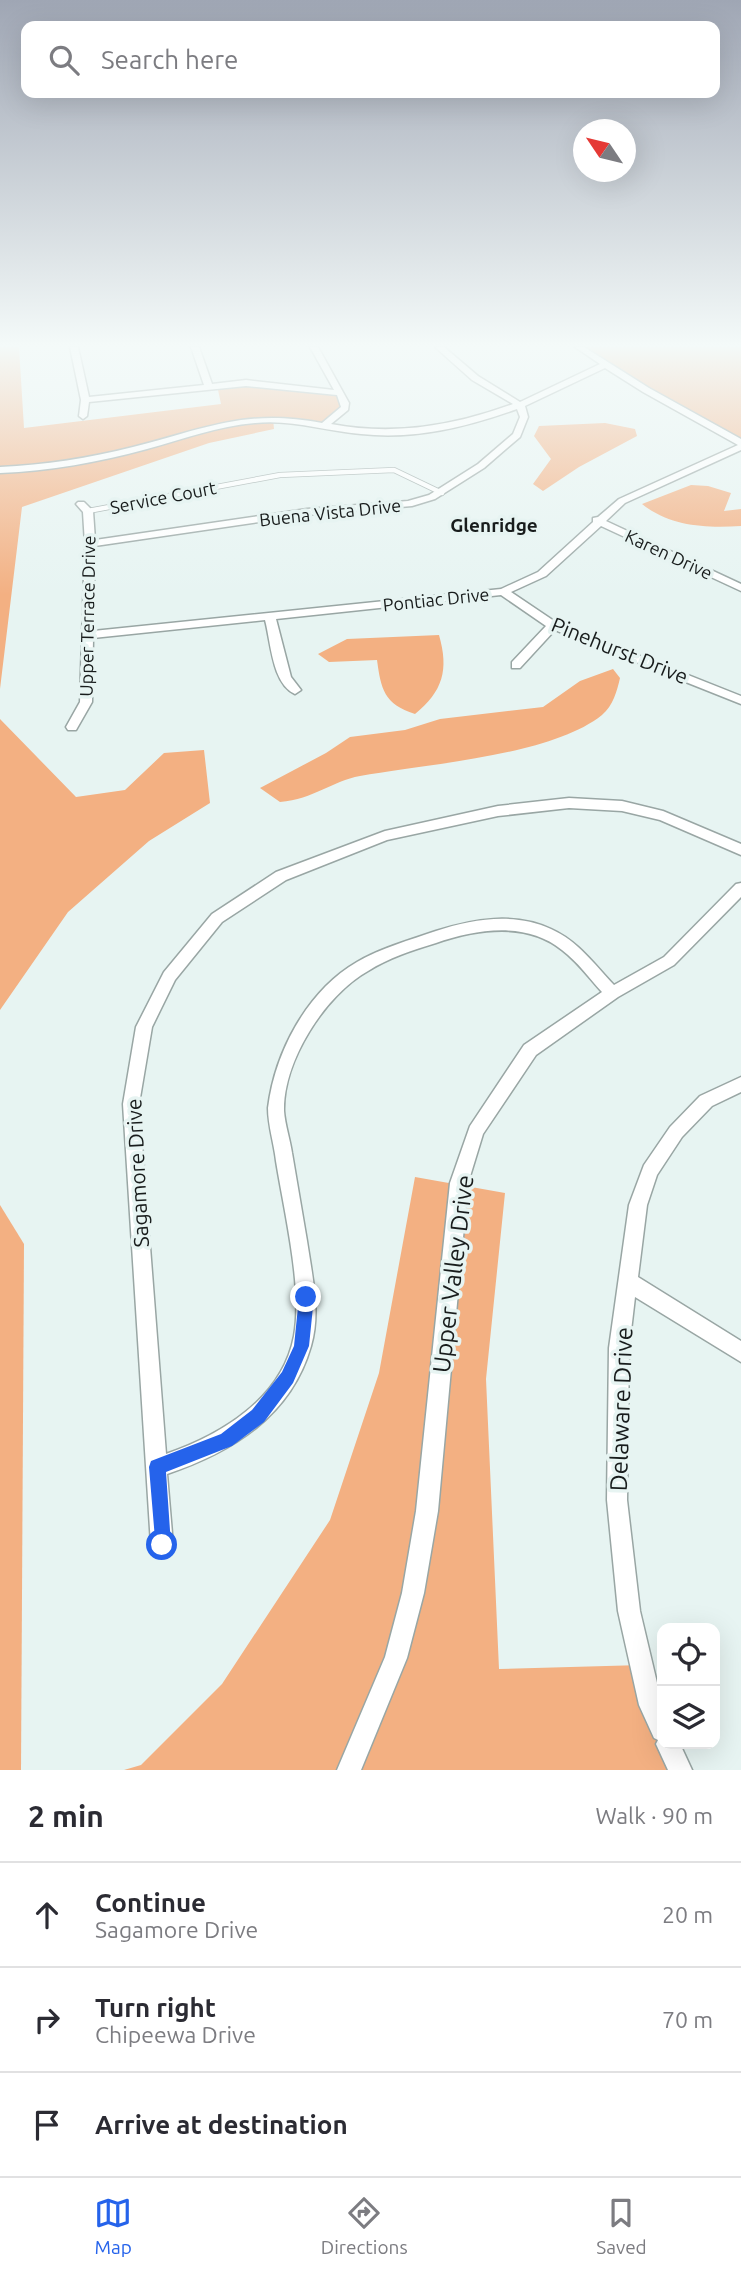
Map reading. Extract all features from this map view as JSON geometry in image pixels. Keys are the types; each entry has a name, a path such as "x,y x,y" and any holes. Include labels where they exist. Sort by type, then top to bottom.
{"street":[{"path":"0,470 48,467 100,458 214,430"},
{"path":"354,430 376,433 421,430"},
{"name":"Buena Vista Drive","path":"90,544 307,512 409,504 442,493 481,466 517,435 519,430"},
{"path":"715,430 741,445"},
{"name":"Pontiac Drive","path":"88,635 503,592 542,574 597,520 622,501 741,445"},
{"name":"Upper Terrace Drive","path":"72,727 86,702 90,544 84,508"},
{"name":"Karen Drive","path":"597,520 741,588"},
{"name":"Pinehurst Drive","path":"503,592 553,625 741,700"},
{"path":"270,617 285,678 295,690"},
{"path":"516,664 553,625"},
{"name":"Sagamore Drive","path":"162,1545 131,1104 144,1027 169,976 217,918 281,876 385,836 498,811 569,803 622,806 663,816 741,850"},
{"name":"Upper Valley Drive","path":"349,1770 396,1658 413,1593 427,1511 459,1183 476,1131 530,1050 613,993 668,961 741,888"},
{"path":"157,1467 227,1441 258,1416 288,1378 301,1346 306,1297 276,1108 292,1051 306,1023 334,989 358,968 390,954 449,932 503,923 538,930 563,941 613,993"},
{"name":"Delaware Drive","path":"657,1719 651,1705 629,1611 617,1500 619,1349 630,1283 638,1205 650,1171 676,1132 706,1101 741,1084"},
{"path":"630,1283 741,1352"},
{"path":"670,1749 680,1770"}],"lane":[{"name":"Service Court","path":"84,508 279,475 394,470 442,493"}],"shaded area":[{"path":"0,430 271,430 209,443 22,507 0,689"},
{"path":"537,430 635,430 637,436 579,467 543,491 533,484 551,459 534,436"},
{"path":"717,430 741,430 741,443"},
{"path":"691,485 708,486 731,493 724,511 741,509 741,526 715,527 677,522 642,504"},
{"path":"439,635 443,659 441,679 432,697 415,714 390,700 380,679 377,660 329,662 318,654 347,639"},
{"path":"613,669 620,678 614,698 606,711 580,729 552,740 487,756 360,776 313,794 280,802 260,788 350,737 405,730 440,719 543,707 580,681"},
{"path":"0,719 76,797 125,790 164,753 204,750 210,803 149,841 68,912 0,1010"},
{"path":"415,1177 505,1193 486,1379 499,1669 642,1665 651,1705 657,1719 657,1749 670,1749 680,1770 124,1770 141,1765 222,1684 330,1520 379,1373"},
{"path":"0,1205 24,1244 21,1770 0,1770"}],"district":[{"name":"Glenridge","path":"494,525"}],"route":[{"path":"162,1545 157,1467 227,1441 258,1416 288,1378 301,1346 306,1297"}]}
